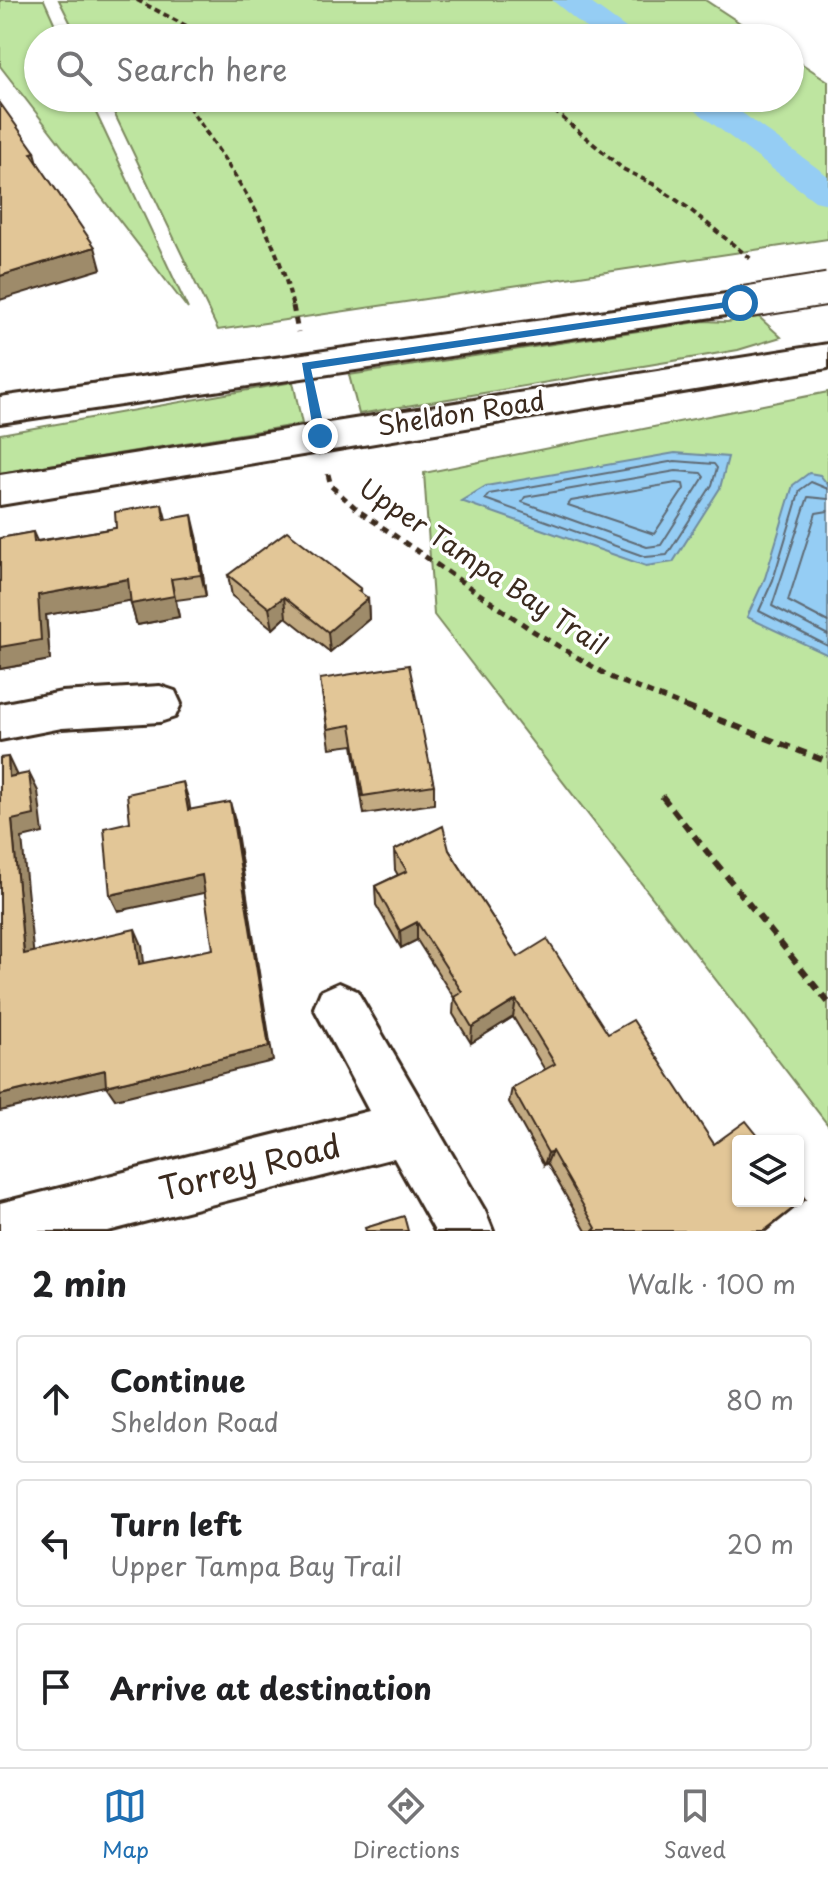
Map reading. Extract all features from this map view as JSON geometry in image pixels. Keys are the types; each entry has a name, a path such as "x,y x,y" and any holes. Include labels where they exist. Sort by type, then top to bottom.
{"main road":[{"path":"0,410 828,289"},
{"name":"Sheldon Road","path":"0,490 828,356"}],"street":[{"path":"0,722 62,710 160,704"},
{"path":"339,1008 465,1231"},
{"name":"Torrey Road","path":"0,1231 407,1128"}],"path":[{"path":"137,0 181,24"},
{"path":"192,112 256,208 287,279 305,366"},
{"path":"556,112 623,169 653,184 688,208 753,261"},
{"name":"Upper Tampa Bay Trail","path":"320,436 331,486 359,511 533,631 612,678 828,762"},
{"path":"662,796 828,1002"}],"green space":[{"path":"0,0 44,0 55,24 24,24 24,97 0,66"},
{"path":"59,0 705,0 742,24 71,24"},
{"path":"804,65 828,81 828,239 218,330 114,112 804,112"},
{"path":"36,112 96,112 188,309"},
{"path":"759,317 781,337 738,350 359,414 349,375 704,321 727,322"},
{"path":"293,382 302,424 0,473 0,434"},
{"path":"828,392 828,1125 434,615 424,473"}],"water":[{"path":"675,453 728,457 720,488 673,562 646,566 461,501 486,486"},
{"path":"809,473 820,475 828,485 828,655 747,617 765,578 793,485"}],"building":[{"path":"0,103 95,247 0,276"},
{"path":"162,504 164,520 192,515 201,575 171,579 174,596 131,604 128,579 38,595 41,640 0,647 0,538 33,532 34,542 116,528 115,512"},
{"path":"287,531 361,589 358,591 368,598 328,632 284,597 269,608 228,575"},
{"path":"409,665 434,785 363,796 351,725 328,729 320,679"},
{"path":"8,757 9,777 29,773 34,815 12,820 24,954 135,929 139,964 213,949 202,875 110,895 104,828 130,822 127,794 183,782 188,810 230,802 269,1047 106,1086 105,1070 0,1095 0,758"},
{"path":"443,826 449,850 518,957 547,939 608,1034 633,1020 714,1144 746,1121 757,1135 732,1135 732,1207 795,1207 764,1231 593,1231 596,1228 552,1151 548,1153 512,1088 555,1064 516,1000 472,1027 454,997 462,992 417,922 400,931 375,886 407,871 394,850"},
{"path":"404,1216 408,1231 366,1231 365,1228"}],"waterway":[{"path":"567,0 600,24"},
{"path":"719,112 828,193"}],"route":[{"path":"320,436 305,366 740,303"}]}
